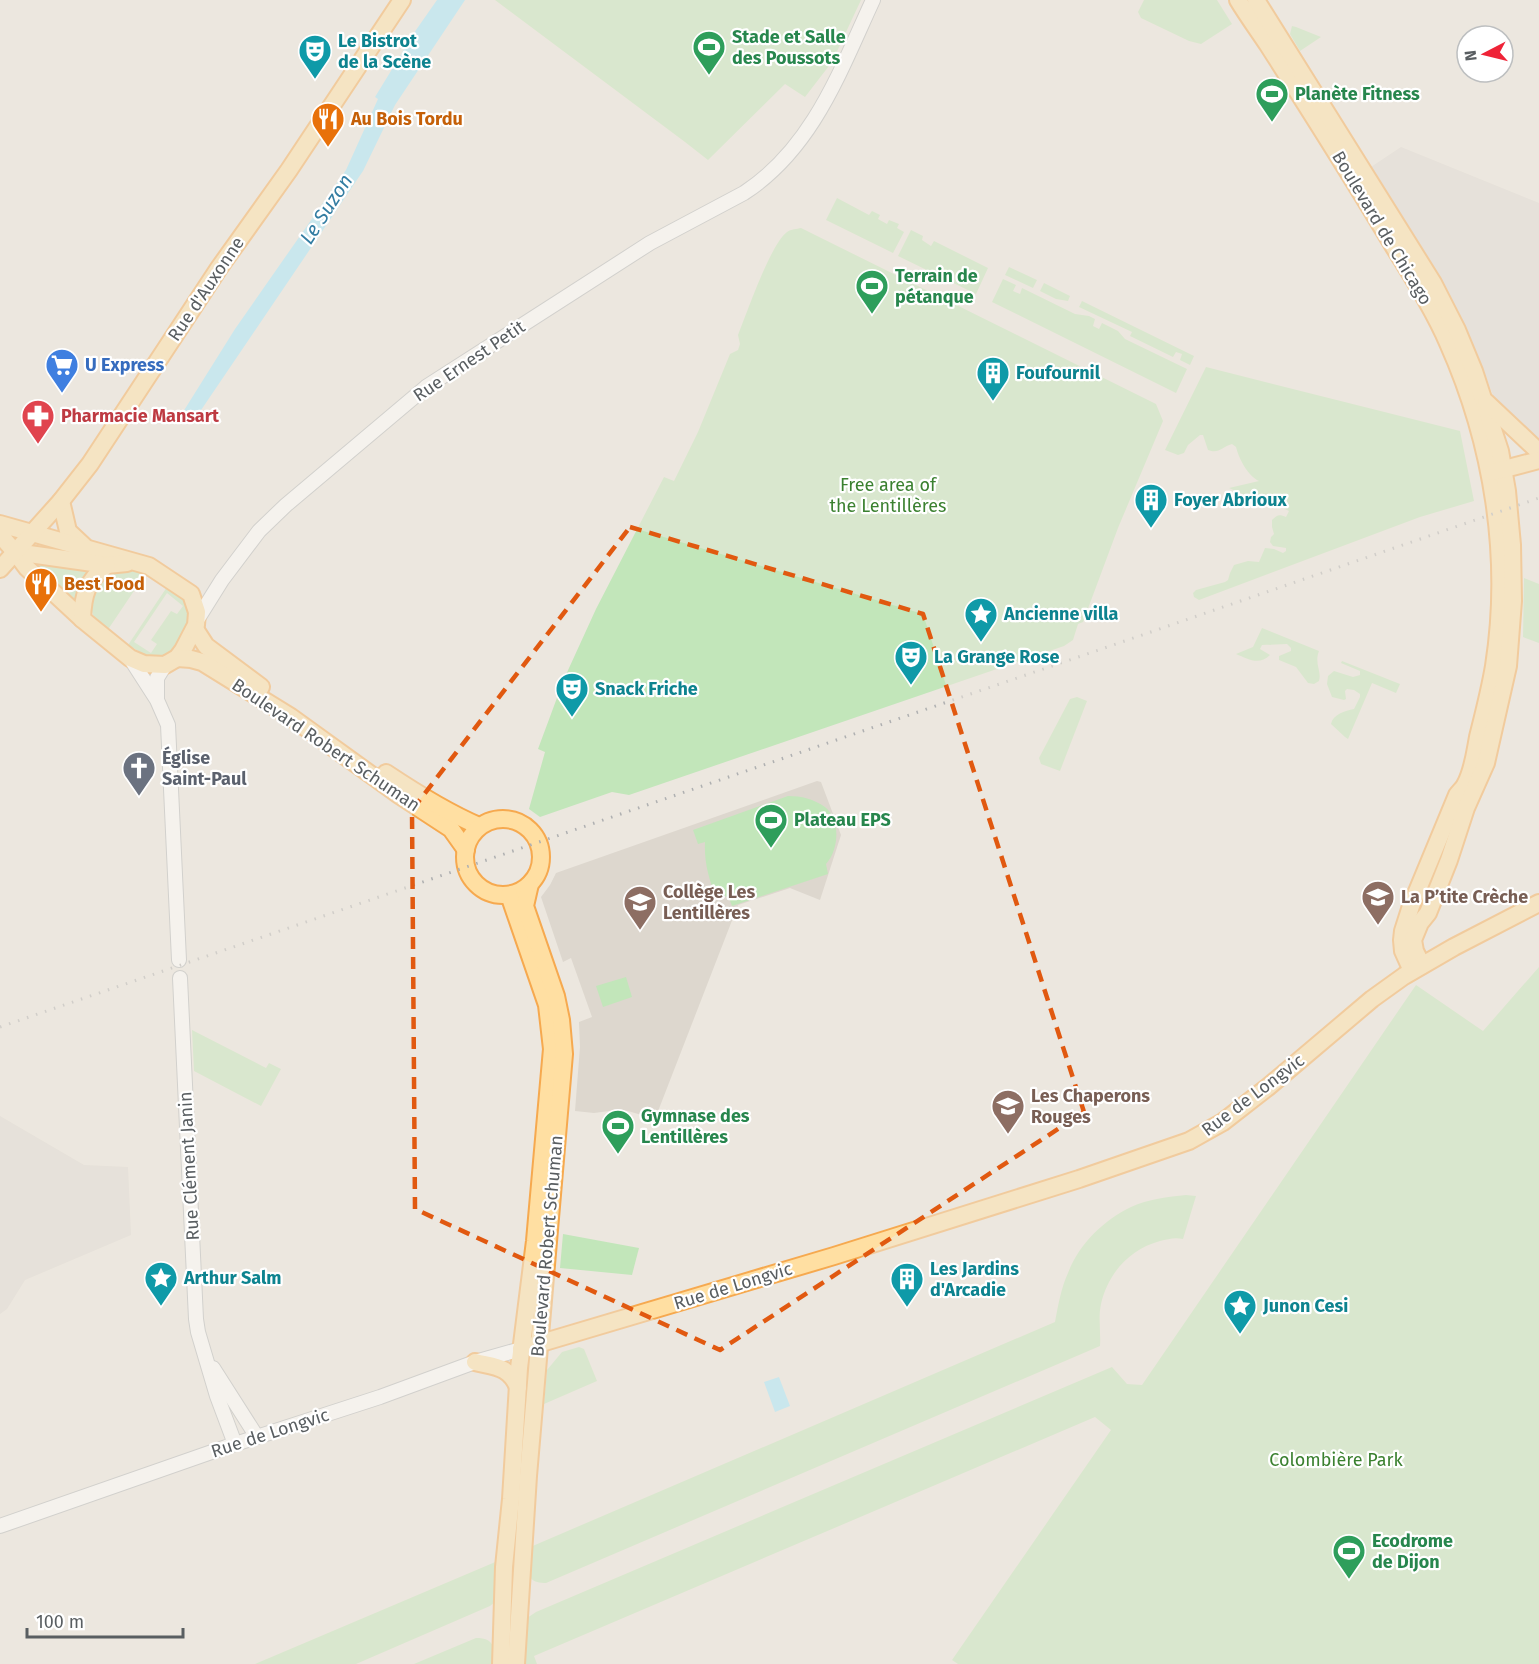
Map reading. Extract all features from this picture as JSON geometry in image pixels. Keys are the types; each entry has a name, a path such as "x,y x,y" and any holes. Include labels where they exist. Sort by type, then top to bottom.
{"main road":[{"name":"Rue d'Auxonne","path":"0,569 61,501 90,464 219,268 289,170 402,0"},
{"name":"Boulevard de Chicago","path":"1238,0 1345,165 1429,304 1448,341 1466,386 1480,432 1497,471"},
{"name":"Boulevard de Chicago","path":"1256,0 1433,284 1457,330 1485,401 1500,451 1497,471"},
{"path":"1485,401 1539,452"},
{"path":"1417,968 1413,940 1420,923 1428,913 1486,763 1508,666 1514,601 1512,545 1497,471 1539,460"},
{"path":"61,501 68,531 85,547"},
{"path":"0,512 32,533"},
{"path":"0,524 148,566 191,594 195,605 196,625 171,662 144,664 130,658 82,619 27,568 0,535"},
{"path":"15,552 107,565 139,563"},
{"path":"82,619 83,601 89,584 107,565"},
{"name":"Boulevard Robert Schuman","path":"196,625 200,639 210,650 290,708 429,801 479,826"},
{"name":"Boulevard Robert Schuman","path":"171,662 191,659 202,662 291,717 399,795 451,829 466,850"},
{"path":"497,819 507,819 520,823 529,830 537,840 541,856 538,872 530,884 508,895 492,893 477,885 466,868 466,850 470,837 479,826 497,819"},
{"name":"Boulevard Robert Schuman","path":"516,1664 538,1344 564,1054 561,1020 554,988 525,906 530,884"},
{"name":"Boulevard Robert Schuman","path":"501,1664 503,1578 521,1349 536,1231 552,1049 547,1005 508,895"},
{"name":"Rue de Longvic","path":"521,1349 834,1256 1079,1179 1190,1141 1231,1116 1372,999 1417,968 1539,903"},
{"path":"475,1362 505,1370 511,1374 518,1387"}],"street":[{"name":"Rue Ernest Petit","path":"196,625 222,580 259,531 426,387 650,243 753,187 784,160 803,137 838,77 873,0"},
{"name":"Rue Ernest Petit","path":"191,594 222,580"},
{"path":"130,658 157,700 168,725 179,960"},
{"path":"157,700 157,678 171,662"},
{"name":"Rue Clément Janin","path":"180,978 196,1318 230,1446"},
{"name":"Rue de Longvic","path":"0,1526 230,1446 380,1397 475,1362 521,1349"},
{"name":"Rue Clément Janin","path":"204,1354 257,1437"}],"highlighted area":[{"path":"630,527 923,614 1084,1112 720,1350 415,1209 412,810"}],"shaded area":[{"path":"1401,147 1539,203 1539,439 1531,436 1496,403 1478,356 1454,305 1371,167"},
{"name":"Collège Les Lentillères","path":"817,781 821,782 841,835 820,900 790,888 738,905 655,1119 628,1111 594,1113 575,1111 580,1047 579,1022 592,1017 571,958 563,962 541,897 556,873"},
{"path":"0,1116 84,1165 128,1167 131,1235 25,1280 7,1309 0,1314"}],"green space":[{"name":"Stade et Salle des Poussots","path":"495,0 861,0 832,62 805,97 785,84 708,160"},
{"path":"1144,0 1217,0 1232,24 1201,44 1189,41 1141,18 1138,12"},
{"path":"1292,26 1321,37 1300,51 1290,34"},
{"path":"837,198 869,215 872,211 880,215 878,219 887,224 889,220 899,224 897,228 904,232 893,253 826,220"},
{"name":"Free area of the Lentillères","path":"801,228 1156,404 1163,421 1118,528 1083,622 1078,624 1073,640 1064,646 629,795 612,792 540,817 529,809 545,752 538,749 564,679 596,609 664,477 674,481 698,432 730,354 738,350 740,344 738,335 773,250 787,232"},
{"path":"911,230 923,236 922,240 931,246 934,241 988,268 976,294 898,256"},
{"path":"1009,267 1037,280 1033,288 1005,275"},
{"path":"1003,279 1016,285 1013,291 1020,294 1022,288 1075,314 1089,316 1095,319 1093,326 1099,329 1102,323 1118,331 1125,339 1187,369 1176,393 992,302"},
{"path":"1044,283 1070,296 1068,301 1056,299 1040,291"},
{"path":"1082,301 1194,356 1190,365 1180,360 1182,354 1176,352 1173,357 1130,336 1132,332 1079,307"},
{"path":"1206,367 1460,431 1474,501 1420,517 1199,600 1194,597 1193,593 1196,590 1225,582 1234,565 1248,561 1259,562 1265,548 1283,553 1286,551 1286,548 1273,546 1270,542 1274,534 1272,520 1278,516 1286,517 1289,511 1251,493 1245,495 1229,488 1259,481 1248,471 1236,447 1232,444 1218,451 1208,450 1203,435 1200,435 1188,445 1184,453 1178,455 1165,450"},
{"path":"34,561 86,570 87,576 76,599 71,599"},
{"path":"122,570 138,570 146,573 107,631 93,615 93,598 107,574"},
{"path":"1524,578 1539,584 1539,643 1523,637"},
{"path":"167,587 189,605 191,622 168,656 153,659 128,645","holes":["167,593 183,606 177,614 171,611 151,640 157,644 151,653 134,642"]},
{"path":"1262,628 1319,651 1317,660 1319,681 1314,684 1308,683 1296,667 1279,660 1279,656 1291,651 1287,644 1262,645 1260,649 1270,655 1258,661 1236,654 1253,647"},
{"path":"1342,661 1400,684 1396,693 1372,683 1348,739 1331,724 1337,715 1354,709 1360,694 1347,689 1346,699 1332,697 1327,684 1328,676 1334,671 1353,677 1360,675 1360,671 1341,663"},
{"path":"1077,697 1087,701 1060,771 1041,764 1039,758 1070,699"},
{"name":"Plateau EPS","path":"788,796 803,797 816,802 825,807 834,819 836,843 826,864 828,874 732,906 729,898 725,896 717,899 705,857 705,842 698,844 693,830"},
{"name":"Colombière Park","path":"1539,967 1539,1664 958,1664 952,1660 1111,1430 1095,1417 534,1656 537,1664 524,1664 527,1618 536,1612 1112,1367 1127,1384 1142,1385 1416,985 1483,1031"},
{"path":"626,977 632,997 603,1007 596,986"},
{"path":"192,1030 266,1068 269,1063 281,1069 261,1106 194,1071"},
{"path":"1186,1195 1196,1196 1183,1239 1163,1240 1139,1250 1122,1264 1109,1282 1100,1309 1100,1346 546,1583 539,1583 530,1577 528,1548 1055,1322 1062,1291 1073,1262 1102,1226 1121,1212 1138,1204"},
{"path":"563,1234 639,1248 632,1275 560,1268"},
{"path":"579,1347 584,1349 597,1381 544,1404 547,1370 562,1352"},
{"path":"500,1560 496,1601 490,1606 356,1664 255,1664"},
{"path":"476,1638 490,1642 494,1649 496,1664 414,1664"}],"water":[{"name":"Le Suzon","path":"437,0 465,0 395,105 363,171 195,419 183,412 235,329 346,170 378,99 375,97"},
{"path":"779,1377 790,1406 775,1412 764,1382"}],"railway":[{"path":"0,1027 1539,498"}],"place":[{"name":"Stade et Salle des Poussots","path":"709,76"},
{"name":"Le Bistrot de la Scène","path":"315,80"},
{"name":"Planète Fitness","path":"1272,123"},
{"name":"Au Bois Tordu","path":"328,148"},
{"name":"Terrain de pétanque","path":"872,315"},
{"name":"U Express","path":"62,394"},
{"name":"Foufournil","path":"993,402"},
{"name":"Pharmacie Mansart","path":"38,445"},
{"name":"Foyer Abrioux","path":"1151,529"},
{"name":"Best Food","path":"41,613"},
{"name":"Ancienne villa","path":"981,643"},
{"name":"La Grange Rose","path":"911,686"},
{"name":"Snack Friche","path":"572,718"},
{"name":"Église Saint-Paul","path":"139,797"},
{"name":"Plateau EPS","path":"771,849"},
{"name":"La P’tite Crèche","path":"1378,926"},
{"name":"Collège Les Lentillères","path":"640,931"},
{"name":"Les Chaperons Rouges","path":"1008,1135"},
{"name":"Gymnase des Lentillères","path":"618,1155"},
{"name":"Arthur Salm","path":"161,1307"},
{"name":"Les Jardins d'Arcadie","path":"907,1308"},
{"name":"Junon Cesi","path":"1240,1335"},
{"name":"Ecodrome de Dijon","path":"1349,1580"}]}
